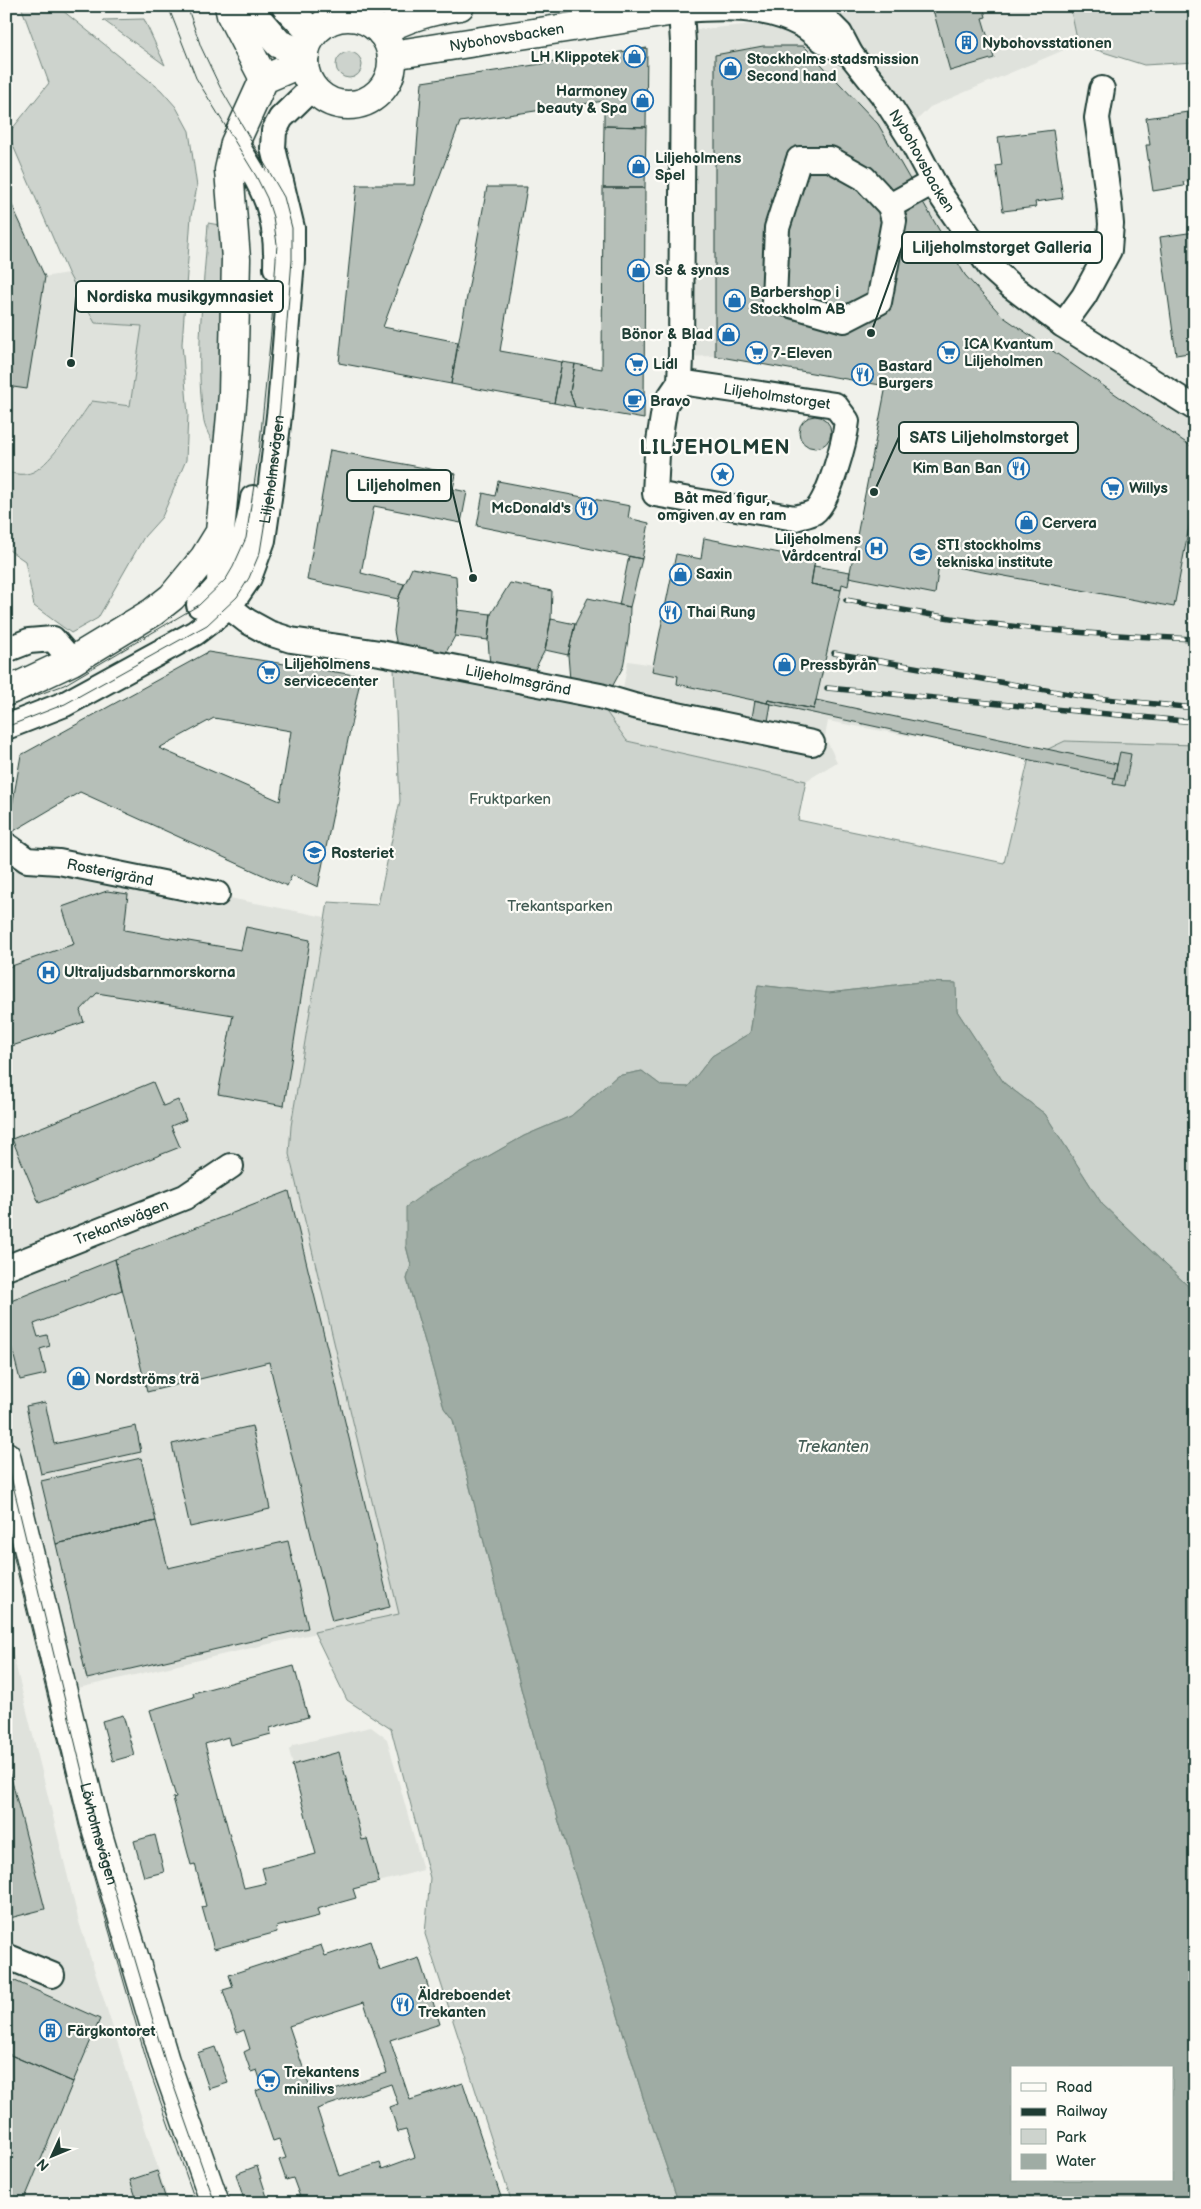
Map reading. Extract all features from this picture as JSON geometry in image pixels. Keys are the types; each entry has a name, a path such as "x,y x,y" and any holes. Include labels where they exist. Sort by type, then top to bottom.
{"street":[{"path":"228,6 230,15 264,79"},
{"path":"246,6 279,44 309,59"},
{"path":"286,6 309,59 322,96 337,103 352,105 368,100 384,87 390,72 386,44 398,22 426,12 460,6"},
{"name":"Nybohovsbacken","path":"812,6 840,34 851,55 882,94 910,138 933,182 990,267 1011,286 1063,325 1195,408"},
{"name":"Nybohovsbacken","path":"386,44 680,8 721,7 759,10 775,14 803,26 825,42 851,55"},
{"path":"680,8 684,65 683,298 680,382"},
{"path":"154,612 178,606 200,605 224,597 220,532 233,394 236,259 229,170 234,143 264,79 309,59 324,24 343,17 361,19 386,44"},
{"name":"Liljeholmsvägen","path":"224,597 244,588 260,552 280,408 292,243 290,218 273,148 274,131 309,59"},
{"path":"1063,325 1084,296 1109,250 1111,224 1097,118 1102,89"},
{"name":"Liljeholmsvägen","path":"6,728 73,700 195,633 224,597 249,524 264,408 276,253 273,217 267,198 256,176 234,143"},
{"path":"799,159 830,159 864,178 890,206 894,221 879,302 844,320 774,300 778,228 799,159"},
{"path":"890,206 933,182"},
{"name":"Liljeholmstorget","path":"680,382 836,405 847,421 845,440 823,502 814,512 795,518 655,494 657,454 665,404 680,382"},
{"path":"6,692 72,661 154,612 172,597 204,558 220,532"},
{"name":"Liljeholmsgränd","path":"224,597 248,621 269,633 291,640 380,653 600,696 634,706 812,744"},
{"path":"6,650 30,640 53,640 72,661"},
{"name":"Rosterigränd","path":"6,845 27,860 59,862 217,894"},
{"name":"Trekantsvägen","path":"6,1268 185,1198 231,1166"},
{"name":"Lövholmsvägen","path":"6,1456 94,1821 165,2061 215,2203"},
{"name":"Lövholmsvägen","path":"6,1525 79,1826 149,2069 196,2203"},
{"path":"6,1956 52,1975"}],"shaded area":[{"path":"846,6 1070,6 1078,44 930,107 899,138 965,247 1195,415 1195,745 1065,741 1029,758 828,721 825,737 837,762 806,781 627,741 605,710 622,694 628,661 654,665 676,554 701,559 704,538 815,560 815,566 850,572 885,386 715,356 678,357 683,31 755,24 814,39"},
{"path":"68,273 95,323 142,326 130,406 92,401 49,459 33,472 19,475 6,472 6,283"},
{"path":"6,843 60,864 325,917 291,1126 289,1154 399,1614 74,1689 6,1410"},
{"path":"6,1626 79,1922 169,2203 6,2203"},
{"path":"371,1727 387,1739 423,1870 353,1889 342,1847 316,1854 289,1750 293,1745"}],"green space":[{"path":"21,6 57,6 161,90 176,107 189,131 197,187 191,216 182,344 188,415 186,460 162,517 144,537 98,618 71,633 34,606 25,561 6,548 6,472 26,474 40,467 65,440 92,401 130,406 142,326 95,323 68,273 8,134 49,83"},
{"path":"298,6 336,6 337,13 312,14"},
{"path":"1070,6 1195,6 1195,62 1144,65 1078,44"},
{"path":"144,19 165,65 103,20"},
{"path":"349,52 358,56 362,65 358,74 349,78 340,74 336,65 340,56"},
{"path":"208,223 225,226 219,352 229,364 218,453 206,430 201,398 201,323"},
{"name":"Trekantsparken","path":"394,669 605,710 627,741 806,781 798,820 1004,863 1029,758 1065,741 1195,745 1195,1314 1188,1286 1102,1204 1045,1114 1004,1083 957,1011 955,983 920,982 829,993 758,985 750,1033 712,1056 688,1087 662,1086 642,1071 617,1076 571,1116 524,1136 429,1190 406,1246 411,1265 407,1279 444,1408 453,1420 545,1776 646,2107 677,2198 688,2203 512,2203 425,1934 430,1878 391,1729 347,1700 314,1632 399,1614 289,1154 291,1126 328,902 378,905 400,801"}],"water":[{"name":"Trekanten","path":"920,982 956,983 957,1011 1004,1083 1045,1114 1102,1204 1188,1286 1195,1314 1195,2203 688,2203 677,2198 646,2107 545,1776 453,1420 444,1408 407,1279 411,1265 406,1246 406,1207 429,1190 524,1136 571,1116 617,1076 642,1071 662,1086 688,1087 712,1056 750,1033 758,985 829,993"}],"building":[{"name":"Nybohovsstationen","path":"932,6 983,6 986,17 982,18 994,58 950,71"},
{"path":"763,46 804,46 878,124 965,275 1002,316 1195,449 1195,495 1174,607 939,564 935,594 849,577 886,386 715,356 715,55"},
{"path":"647,48 646,127 604,126 604,101 460,122 383,327 458,342 451,384 339,363 357,185 414,185 422,82"},
{"path":"1195,111 1195,180 1183,182 1184,186 1153,191 1146,145 1150,145 1146,118"},
{"path":"604,126 646,127 645,188 603,188"},
{"path":"1053,130 1063,198 1035,202 1036,207 1003,211 996,166 1002,165 998,137"},
{"path":"6,176 12,190 6,192"},
{"path":"487,187 527,187 500,351 562,362 554,403 451,384"},
{"path":"603,188 645,188 644,419 575,407 570,392 575,364 602,369"},
{"path":"6,192 45,277 27,389 6,386"},
{"path":"1195,232 1195,352 1176,355 1160,237"},
{"path":"562,362 575,364 570,392 575,407 554,403"},
{"path":"815,416 821,417 826,421 830,426 830,438 826,443 821,447 815,448 809,447 804,443 800,438 799,432 800,426 804,421 809,417"},
{"path":"330,450 456,474 453,489 467,492 461,523 374,506 361,573 404,584 398,599 307,580"},
{"path":"498,481 630,506 628,518 649,523 642,559 477,526 483,493 495,496"},
{"path":"704,538 815,560 811,584 841,590 814,709 768,700 767,703 677,684 678,676 652,671 676,554 701,559"},
{"path":"629,556 642,559 630,607 619,605"},
{"path":"814,566 850,572 848,586 842,584 841,590 811,584"},
{"path":"412,568 456,576 458,610 455,636 444,656 397,646 394,631 398,599"},
{"path":"510,583 552,591 551,619 545,650 533,673 490,665 488,640 491,614"},
{"path":"588,598 630,607 629,634 623,667 612,687 570,680 568,655 575,624"},
{"path":"458,610 491,614 488,640 455,636"},
{"path":"551,619 575,624 568,655 545,650"},
{"path":"208,652 361,676 318,887 292,875 287,886 80,792 7,835 21,755","holes":["214,718 291,731 280,801 159,748"]},
{"path":"755,700 771,704 768,721 752,718"},
{"path":"768,700 814,709 816,700 1117,764 1114,778 771,704 767,703"},
{"path":"1120,752 1131,754 1125,786 1113,784"},
{"path":"107,891 128,894 124,930 241,950 246,927 310,940 284,1106 218,1094 233,1015 97,993 80,1011 84,1022 6,1048 6,968 74,944 62,907"},
{"path":"153,1082 163,1106 178,1100 186,1120 171,1126 180,1147 39,1203 12,1139"},
{"path":"289,1191 390,1607 332,1621 269,1362 147,1392 115,1259"},
{"path":"115,1259 122,1290 34,1324 38,1337 47,1335 50,1346 40,1349 46,1374 20,1380 6,1325 6,1303"},
{"path":"45,1402 54,1444 136,1426 141,1452 41,1474 26,1406"},
{"path":"252,1426 270,1509 190,1527 172,1444"},
{"path":"141,1458 156,1521 56,1544 41,1481"},
{"path":"156,1521 168,1568 288,1541 308,1628 87,1679 56,1544"},
{"path":"294,1666 308,1717 270,1728 271,1734 230,1745 228,1737 205,1744 244,1888 266,1883 262,1868 316,1854 292,1765 339,1752 362,1840 367,1839 379,1882 353,1889 356,1898 317,1909 319,1916 276,1927 277,1932 214,1949 202,1907 206,1906 195,1864 191,1865 173,1798 176,1797 150,1710 194,1697 193,1693"},
{"path":"123,1715 134,1755 113,1761 102,1721"},
{"path":"6,1758 45,1909 6,1919"},
{"path":"155,1835 164,1872 144,1877 134,1841"},
{"path":"370,1941 380,1971 419,1958 440,2024 390,2040 410,2100 463,2083 502,2200 495,2203 293,2203 291,2199 300,2197 293,2178 286,2180 279,2160 286,2158 279,2139 273,2141 256,2091 263,2088 257,2070 251,2072 244,2052 250,2049 244,2030 237,2033 223,1990 233,1987 229,1975 321,1945 325,1956","holes":["364,2002 387,2073 313,2097 289,2026","391,2084 398,2104 390,2107 398,2132 406,2130 415,2157 382,2169 380,2163 339,2176 317,2109"]},
{"name":"Färgkontoret","path":"6,1977 100,2019 73,2082 6,2053"},
{"path":"215,2047 228,2083 209,2089 197,2053"},
{"path":"8,2054 73,2082 23,2203 6,2203"},
{"path":"257,2166 269,2203 245,2203 236,2174"},
{"path":"157,2171 167,2203 138,2203 130,2180"}],"tram line":[{"path":"6,707 64,685 199,605 226,579 246,538 259,452 271,333 277,244 273,217 267,198 256,176 196,78 168,6"},
{"path":"6,727 65,704 207,625 237,597 249,578 260,552 271,484 280,407 292,260 292,228 284,197 220,87 201,47 187,6"},
{"path":"6,1456 94,1821 165,2061 215,2203"},
{"path":"6,1525 79,1826 149,2069 196,2203"}],"railway":[{"path":"846,600 1005,625 1086,633 1195,639"},
{"path":"834,653 1086,697 1195,708"},
{"path":"827,688 1195,722"}],"place":[{"name":"Nybohovsstationen","path":"966,43"},
{"name":"LH Klippotek","path":"635,57"},
{"name":"Stockholms stadsmission Second hand","path":"731,68"},
{"name":"Harmoney beauty & Spa","path":"643,100"},
{"name":"Liljeholmens Spel","path":"639,167"},
{"name":"Se & synas","path":"639,270"},
{"name":"Barbershop i Stockholm AB","path":"734,301"},
{"name":"Liljeholmstorget Galleria","path":"871,333"},
{"name":"Bönor & Blad","path":"729,334"},
{"name":"7-Eleven","path":"756,353"},
{"name":"ICA Kvantum Liljeholmen","path":"948,353"},
{"name":"Nordiska musikgymnasiet","path":"71,363"},
{"name":"Lidl","path":"637,364"},
{"name":"Bastard Burgers","path":"862,375"},
{"name":"Bravo","path":"634,401"},
{"name":"Kim Ban Ban","path":"1018,468"},
{"name":"Båt med figur, omgiven av en ram","path":"722,475"},
{"name":"Willys","path":"1113,488"},
{"name":"SATS Liljeholmstorget","path":"874,492"},
{"name":"McDonald's","path":"587,508"},
{"name":"Cervera","path":"1026,523"},
{"name":"Liljeholmens Vårdcentral","path":"877,548"},
{"name":"STI stockholms tekniska institute","path":"921,554"},
{"name":"Saxin","path":"680,574"},
{"name":"Liljeholmen","path":"473,578"},
{"name":"Thai Rung","path":"671,612"},
{"name":"Pressbyrån","path":"784,665"},
{"name":"Liljeholmens servicecenter","path":"268,673"},
{"name":"Rosteriet","path":"315,853"},
{"name":"Ultraljudsbarnmorskorna","path":"48,972"},
{"name":"Nordströms trä","path":"79,1379"},
{"name":"Äldreboendet Trekanten","path":"402,2004"},
{"name":"Färgkontoret","path":"51,2031"},
{"name":"Trekantens minilivs","path":"268,2081"}],"district":[{"name":"LILJEHOLMEN","path":"715,447"}],"park label":[{"name":"Fruktparken","path":"510,799"}]}
